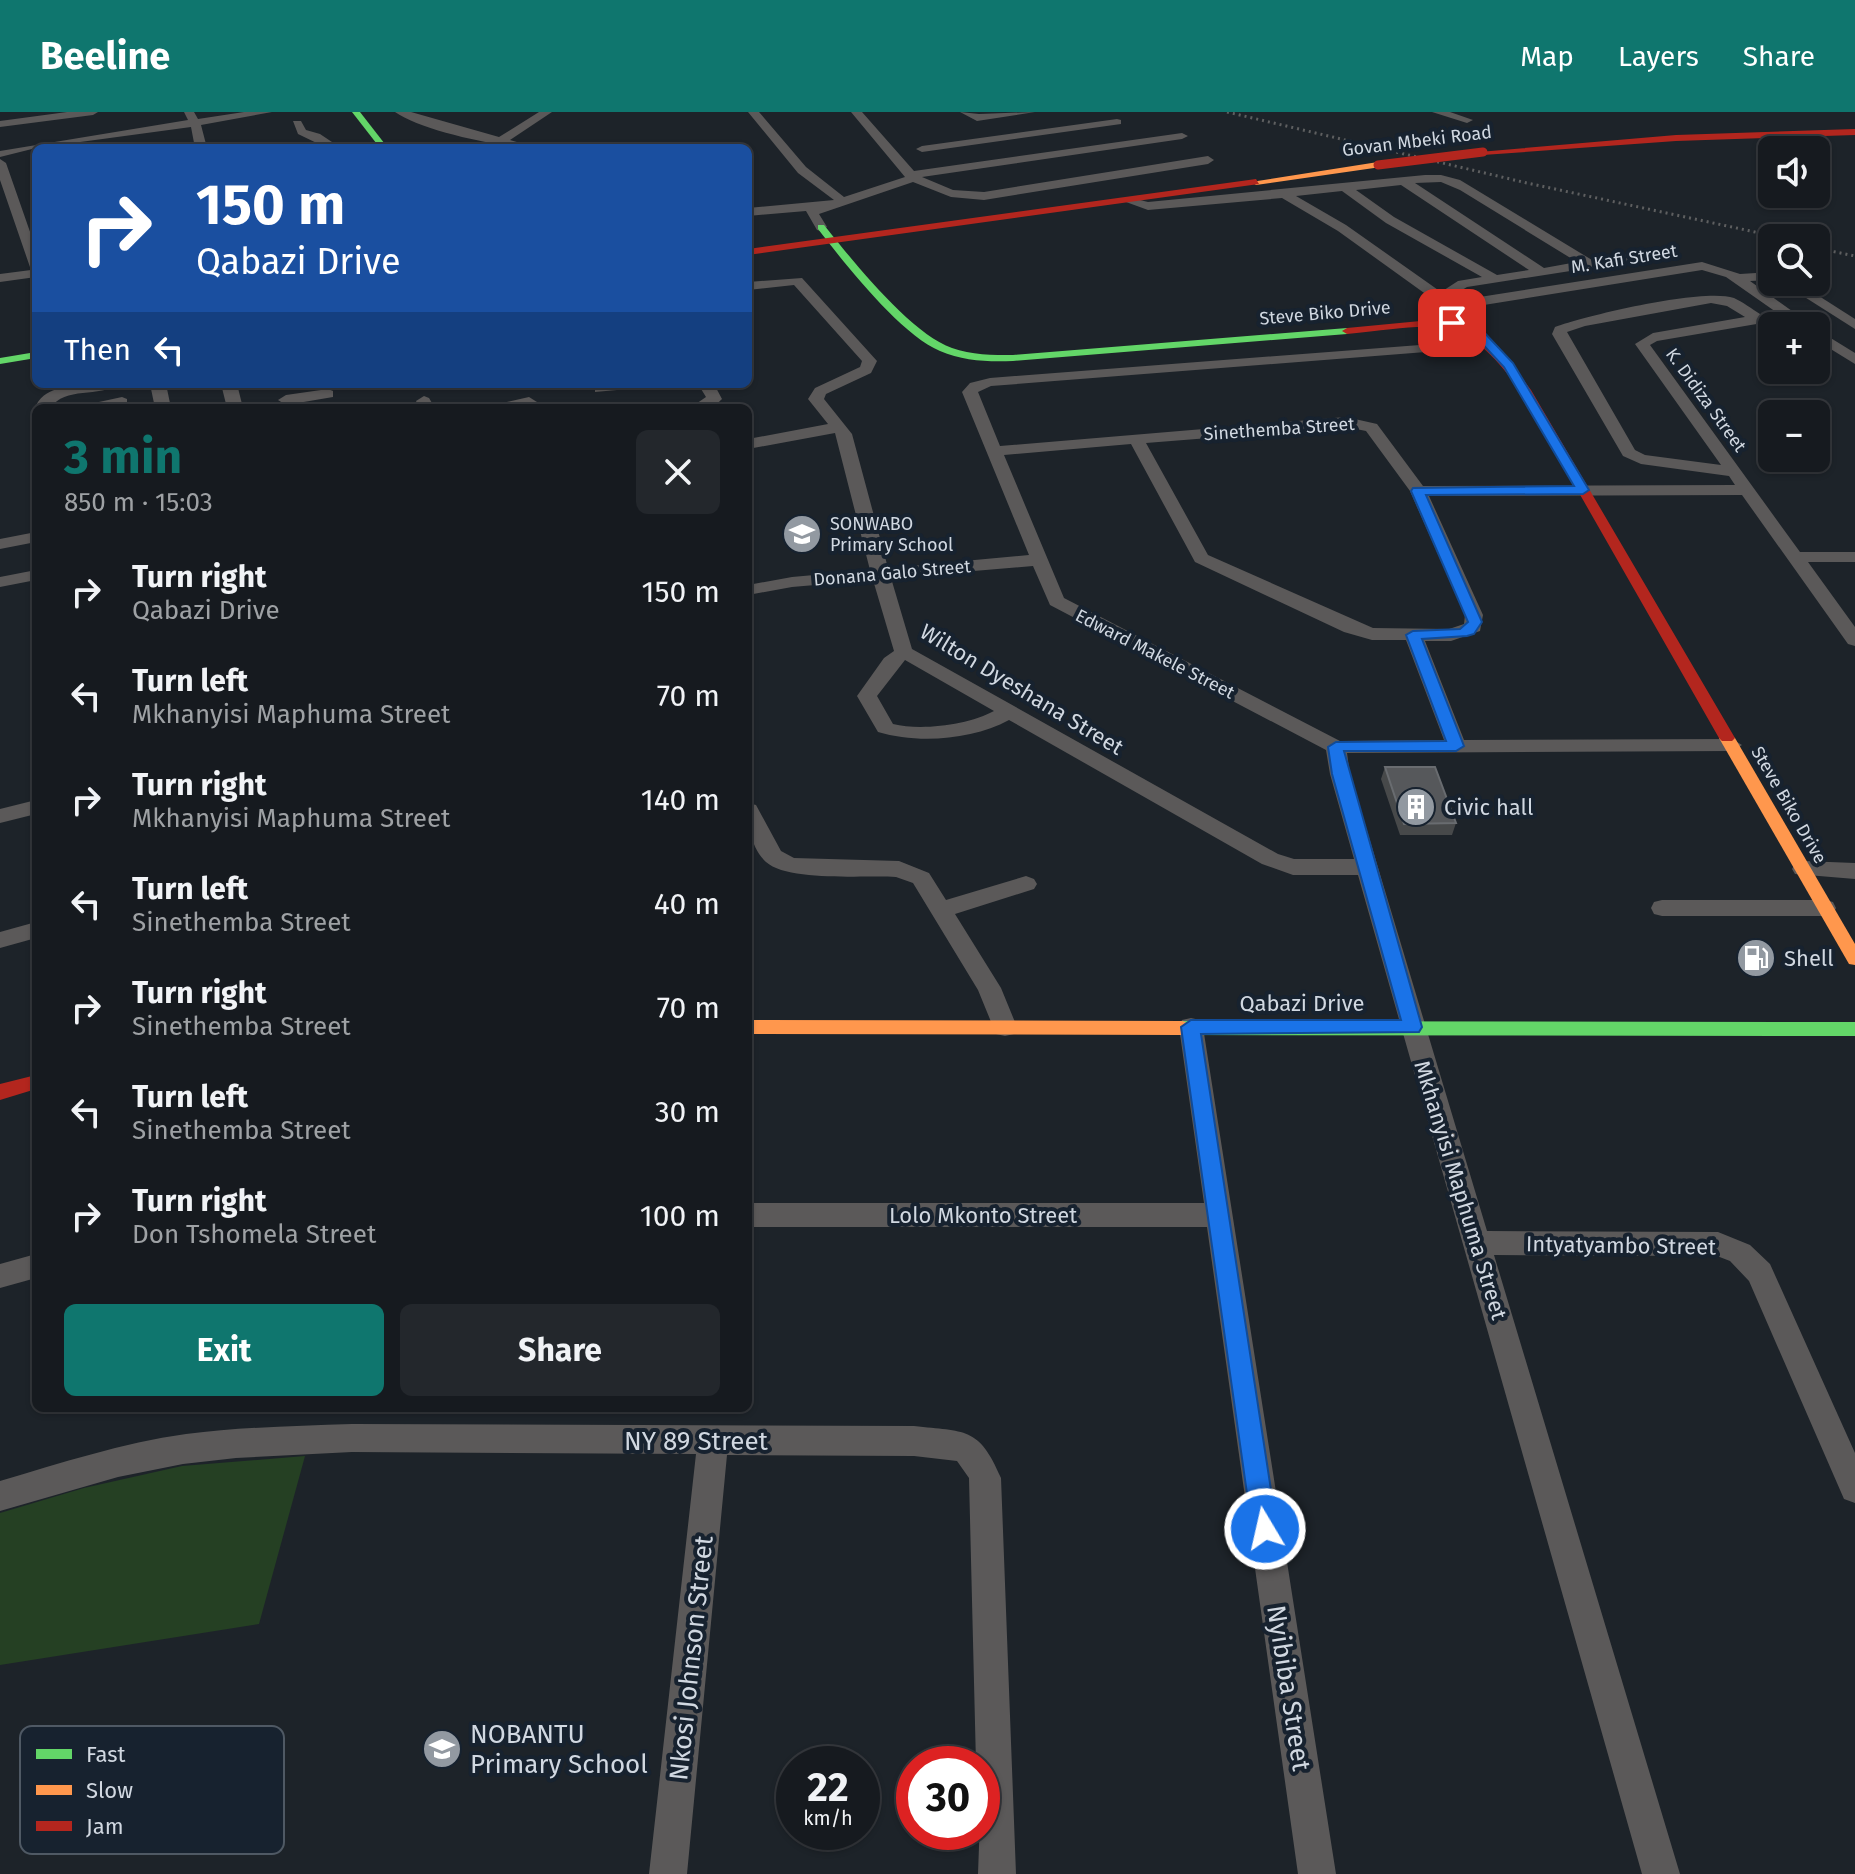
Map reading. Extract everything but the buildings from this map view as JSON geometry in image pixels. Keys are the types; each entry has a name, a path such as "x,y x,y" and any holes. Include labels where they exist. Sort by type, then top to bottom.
{"main road":[{"path":"356,112 377,144"},
{"name":"Govan Mbeki Road","path":"752,237 825,233 1130,201 1483,152 1676,138 1855,132"},
{"name":"Govan Mbeki Road","path":"752,251 825,233"},
{"name":"Steve Biko Drive","path":"825,233 929,342 960,355 998,359 1460,324 1476,330 1509,365 1855,959"},
{"path":"0,361 32,356"},
{"path":"0,378 32,373"},
{"name":"Qabazi Drive","path":"752,1027 1855,1029"},
{"path":"0,1092 32,1083"}],"street":[{"path":"0,124 93,112"},
{"path":"103,142 191,117 267,112"},
{"path":"400,112 459,132 514,144"},
{"path":"501,141 547,112"},
{"path":"753,112 802,170 842,201"},
{"path":"856,112 914,177 951,193 977,196 1075,164 1182,136"},
{"path":"965,112 977,118 1029,112 1051,131 1075,164"},
{"path":"1097,112 1117,122 1200,140"},
{"path":"1437,112 1467,120"},
{"path":"191,117 200,134 201,144"},
{"path":"922,149 1117,122"},
{"path":"297,123 302,132 329,144"},
{"path":"0,154 32,150"},
{"path":"825,233 812,212 914,177 1075,164 1208,160"},
{"path":"0,163 18,198 32,254"},
{"path":"1130,201 1148,206 1441,178 1464,183 1475,194 1589,264"},
{"path":"1403,181 1548,271 1579,285"},
{"path":"1344,187 1390,220 1495,279"},
{"path":"1284,194 1342,228 1451,306 1460,324"},
{"path":"752,212 826,206"},
{"path":"1342,228 1390,220"},
{"path":"1438,297 1451,294 1458,285 1647,255"},
{"name":"M. Kafi Street","path":"1451,306 1702,266 1725,271 1785,312"},
{"path":"0,278 32,271"},
{"path":"1737,278 1758,277"},
{"path":"752,291 797,281 867,356 870,366 866,370 820,391 816,399 840,427"},
{"path":"1810,296 1855,325"},
{"path":"1733,472 1641,459 1629,453 1559,334 1560,330 1582,322 1711,299 1731,302 1758,319"},
{"name":"K. Didiza Street","path":"1758,319 1653,337 1642,344 1855,640"},
{"path":"1830,343 1855,360"},
{"path":"1158,348 1170,368 1459,346"},
{"name":"Edward Makele Street","path":"1170,368 975,386 971,396 1051,595 1062,607 1336,747"},
{"path":"44,404 56,394 89,388"},
{"path":"707,404 713,401 708,388"},
{"path":"286,400 303,391 328,394"},
{"path":"111,404 122,402"},
{"name":"Sinethemba Street","path":"994,451 1136,439 1346,422 1365,424 1377,431 1418,491 1475,622 1469,631 1462,633 1372,634 1351,628 1201,558 1136,439"},
{"path":"752,443 840,427"},
{"name":"Wilton Dyeshana Street","path":"840,427 895,630 904,652 1281,864 1367,867"},
{"path":"1418,491 1747,490"},
{"path":"0,544 32,538"},
{"path":"1795,557 1855,557"},
{"name":"Donana Galo Street","path":"752,590 1037,560"},
{"path":"0,582 32,576"},
{"path":"1413,635 1456,746"},
{"path":"904,652 891,662 867,696 885,728 907,734 984,725 1008,712"},
{"path":"1336,747 1732,745"},
{"name":"Mkhanyisi Maphuma Street","path":"1336,747 1340,774 1661,1874"},
{"path":"0,816 32,808"},
{"path":"752,817 773,856 781,861 808,868 883,868 913,872 927,884 989,988 1005,1027"},
{"path":"1803,869 1855,871"},
{"path":"942,910 1026,884"},
{"path":"1662,908 1825,908"},
{"path":"0,940 32,931"},
{"name":"Nyibiba Street","path":"1191,1027 1317,1874"},
{"name":"Lolo Mkonto Street","path":"752,1215 1217,1215"},
{"name":"Intyatyambo Street","path":"1477,1243 1718,1244 1740,1253 1760,1273 1855,1488"},
{"path":"0,1276 32,1267"},
{"name":"NY 89 Street","path":"0,1496 150,1455 236,1443 352,1438 914,1441 965,1447 979,1463 985,1478 997,1874"},
{"name":"Nkosi Johnson Street","path":"668,1874 713,1442"}],"green space":[{"path":"305,1456 259,1624 0,1665 0,1513 84,1488 182,1466"}],"railway":[{"path":"1227,112 1527,183 1758,233"},
{"path":"1830,251 1855,256"}],"traffic: fast":[{"path":"356,112 381,144"},
{"path":"821,227 912,327 939,347 966,356 1013,358 1347,331"},
{"path":"0,361 32,356"},
{"path":"1182,1028 1855,1029"}],"traffic: slow":[{"path":"1256,182 1378,165"},
{"path":"1727,738 1855,959"},
{"path":"752,1027 1182,1028"}],"traffic: jam":[{"path":"1483,152 1676,138 1855,132"},
{"path":"1378,165 1483,152"},
{"path":"752,251 1256,182"},
{"path":"1347,331 1431,323 1451,325 1469,331 1506,363 1527,392 1727,738"},
{"path":"0,1092 32,1083"}],"place":[{"name":"SONWABO Primary School","path":"802,534"},
{"name":"Civic hall","path":"1416,807"},
{"name":"Shell","path":"1756,958"},
{"name":"NOBANTU Primary School","path":"442,1749"}],"route":[{"path":"1265,1529 1191,1027 1413,1027 1340,774 1336,747 1456,746 1413,635 1469,631 1475,622 1474,615 1418,491 1583,490 1509,365 1476,330 1452,323"}]}
